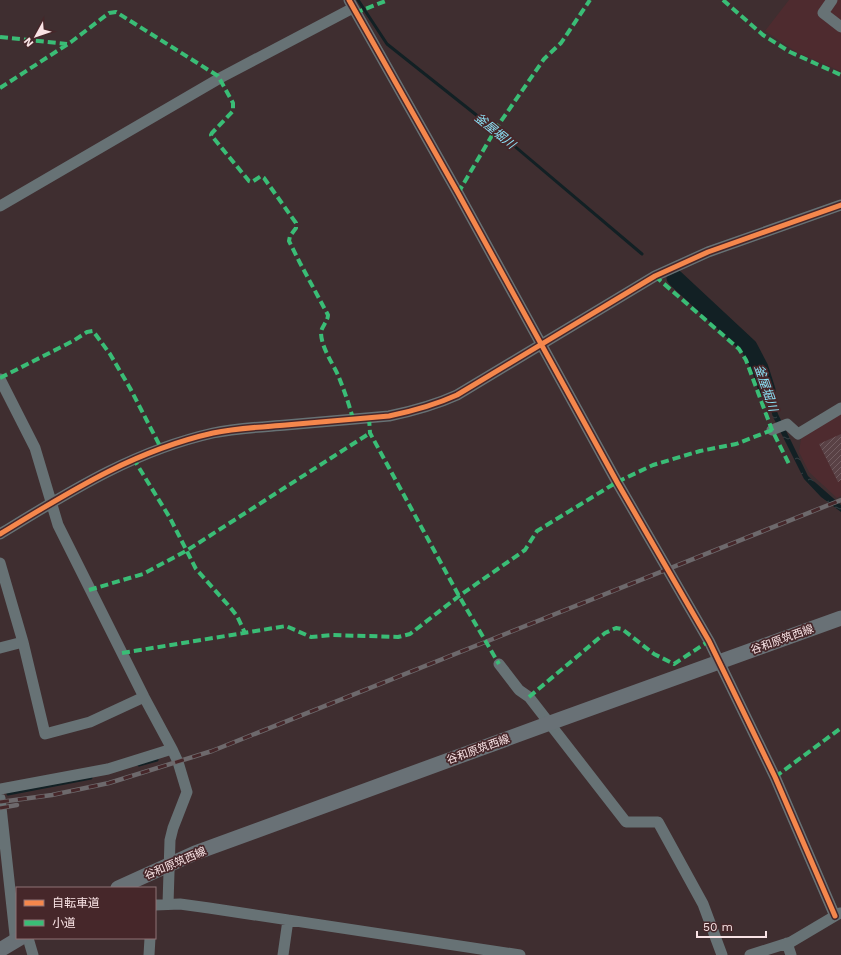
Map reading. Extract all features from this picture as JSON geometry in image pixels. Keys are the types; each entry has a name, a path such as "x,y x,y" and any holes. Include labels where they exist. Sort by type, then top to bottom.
{"main road":[{"name":"谷和原筑西線","path":"120,887 195,853 841,618"},
{"path":"0,950 22,939"}],"street":[{"path":"832,0 823,13 841,27"},
{"path":"0,206 220,78 351,4 462,199 616,482 694,613 775,777 838,914 787,943 750,955"},
{"path":"0,534 51,502 133,458 193,438 240,429 389,416 411,412 430,406 457,395 655,276 708,252 841,205"},
{"path":"0,379 35,448 58,526 178,762 187,792 170,840 168,865 168,904"},
{"path":"772,430 787,424 798,434 841,408"},
{"path":"0,563 23,642 45,734 90,722 144,696"},
{"path":"0,648 23,642"},
{"path":"499,664 519,690 529,697 550,723 626,822 658,822 703,904 722,955"},
{"path":"0,789 108,769 172,749"},
{"path":"0,798 16,935"},
{"path":"156,905 168,904 208,908 520,955"},
{"path":"283,955 288,920"},
{"path":"22,939 33,955"},
{"path":"149,955 150,939"},
{"path":"787,943 791,955"}],"shaded area":[{"path":"789,0 841,0 840,71 798,53 765,31"},
{"path":"841,412 841,496 837,498 809,472 799,452 801,439 807,432"}],"water":[{"path":"763,367 778,414 808,476 841,505 841,512 821,497 804,479 773,417 758,369"}],"building":[{"path":"841,434 841,480 838,482 819,444"}],"waterway":[{"name":"釜屋堀川","path":"358,0 387,44 499,133 642,254"},
{"name":"釜屋堀川","path":"675,278 749,347 760,368 767,390"},
{"path":"139,765 157,760"},
{"path":"8,794 91,778"}],"railway":[{"path":"0,802 52,795 109,783 212,751 841,500"},
{"path":"0,808 17,805"}],"marked path":[{"path":"355,13 388,0"},
{"path":"458,193 497,127 544,59 561,43 590,0"},
{"path":"723,0 763,35 790,52 841,75"},
{"path":"0,88 71,42 109,13 116,12 218,76 233,103 233,111 211,135 249,181 252,182 261,176 264,178 296,223 296,228 290,236 289,241 328,315 321,332 321,338 327,354 338,375 353,419"},
{"path":"0,37 67,44"},
{"path":"655,276 739,349 746,360 772,430 790,466"},
{"path":"0,378 73,341 87,332 93,331 110,354 130,388 161,448"},
{"path":"369,418 370,433 459,596 499,664"},
{"path":"122,653 286,626 311,637 333,635 398,637 410,634 459,596 525,550 537,531 617,482 653,465 700,451 736,444 772,430"},
{"path":"89,590 143,574 186,551 370,433"},
{"path":"133,458 170,518 196,569 237,616 245,633"},
{"path":"529,697 605,633 616,628 622,629 654,654 674,664 709,641"},
{"path":"775,777 841,728"}],"cycle path":[{"path":"349,0 458,193 617,482 709,641 775,777 835,916"},
{"path":"0,534 102,474 156,450 184,441 222,431 389,416 449,399 655,276 708,252 841,205"}]}
